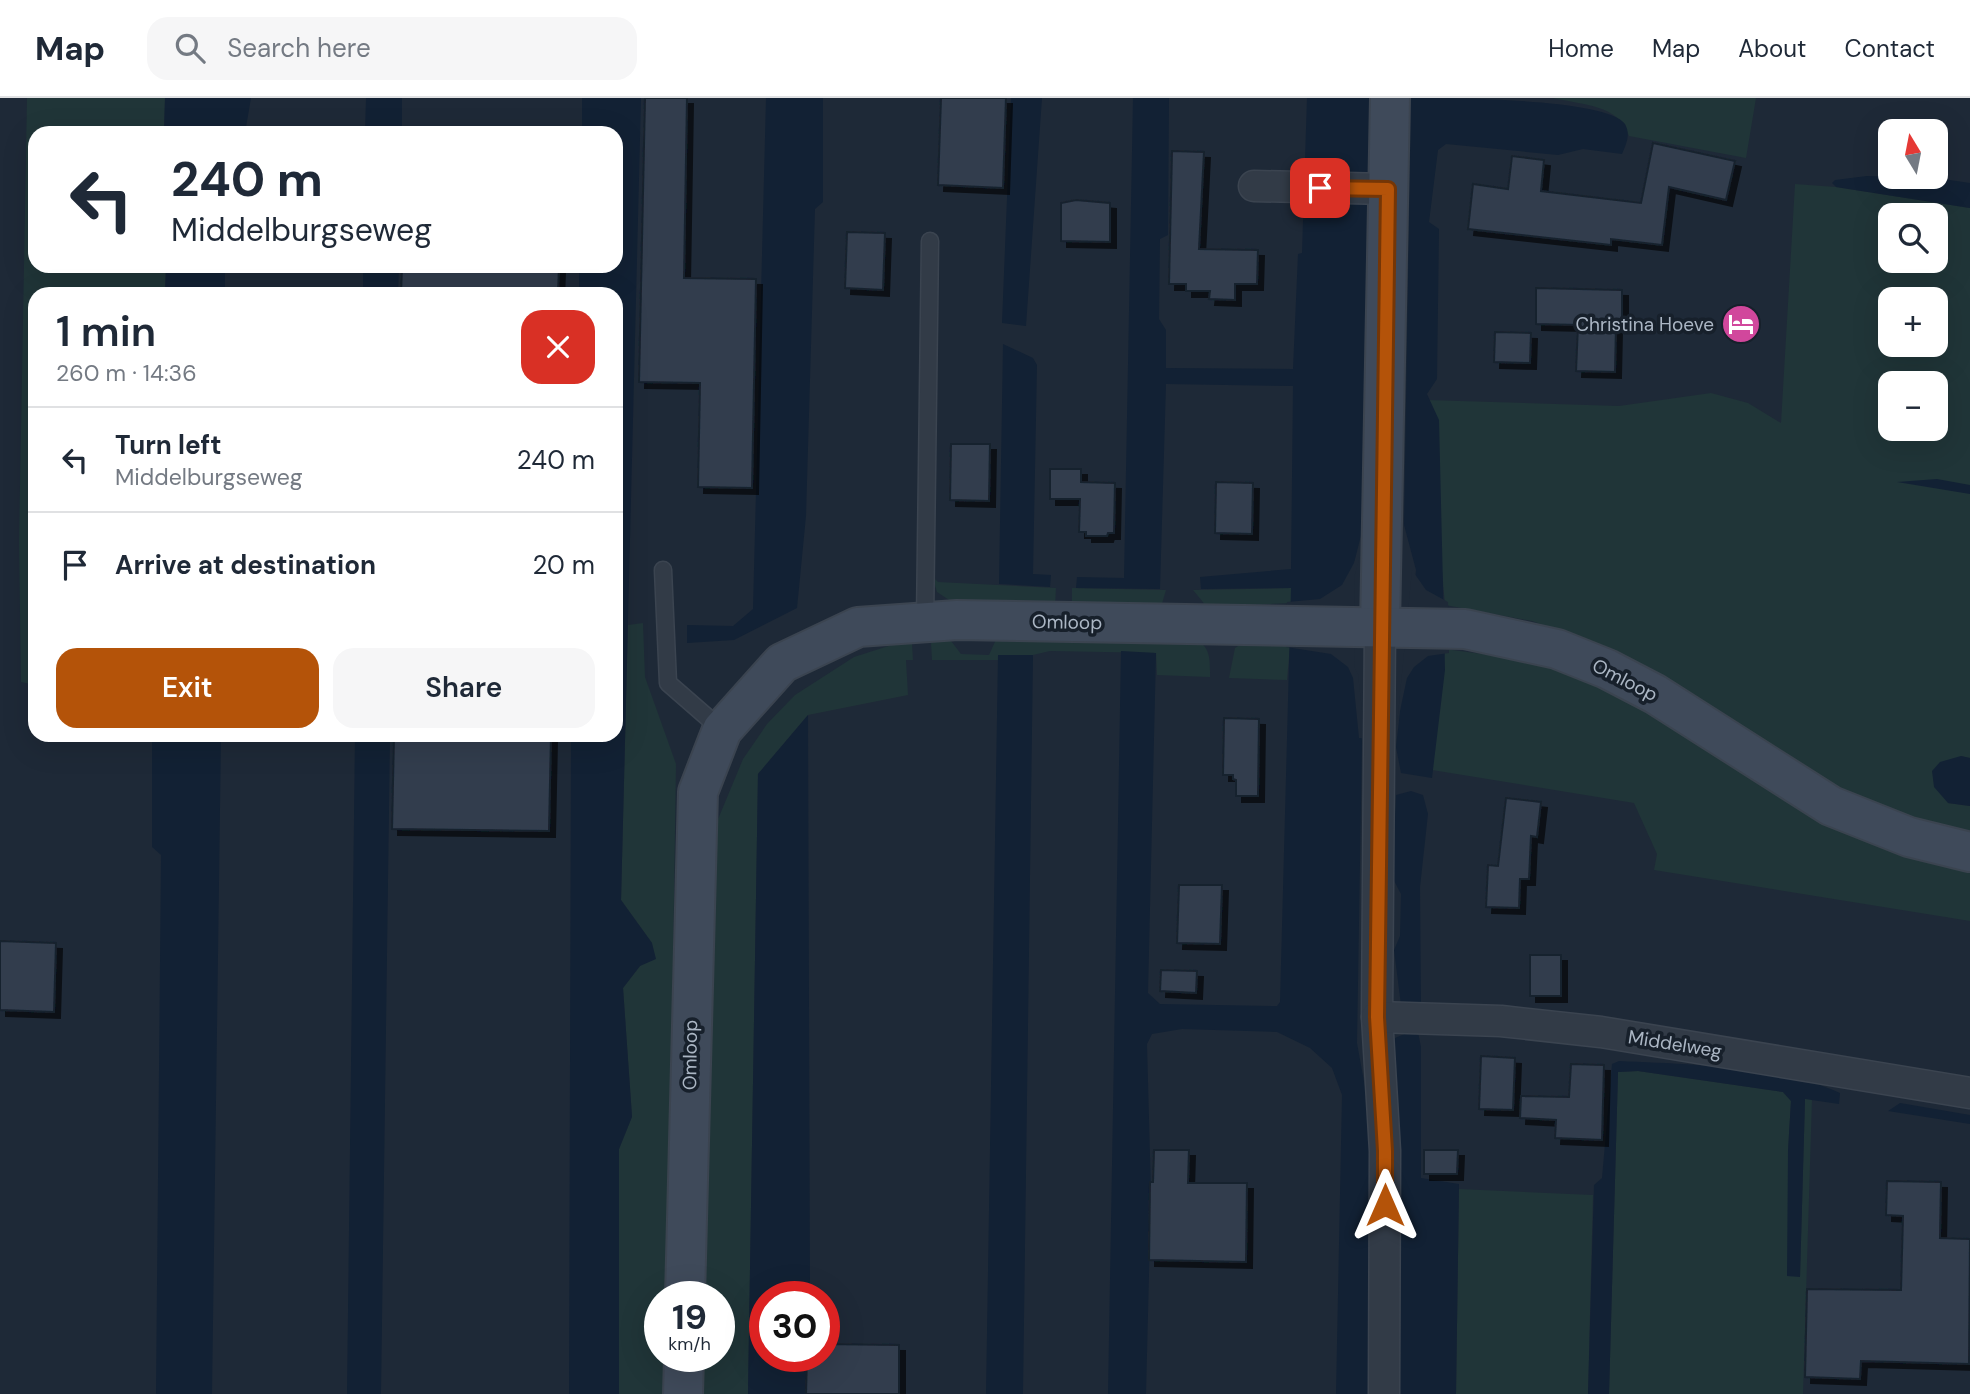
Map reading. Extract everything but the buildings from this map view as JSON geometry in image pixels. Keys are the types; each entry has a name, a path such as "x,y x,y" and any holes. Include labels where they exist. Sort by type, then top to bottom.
{"street":[{"path":"1384,1394 1385,1151 1377,1017 1390,98"},
{"path":"1254,186 1388,189"},
{"name":"Omloop","path":"685,1281 698,792 722,730 782,663 858,626 957,620 1465,629 1557,649 1607,669 1655,694 1831,806 1909,837 1970,852"},
{"name":"Middelweg","path":"1377,1017 1501,1021 1601,1032 1970,1093"},
{"path":"683,1394 684,1372"}],"lane":[{"path":"925,622 930,241"},
{"path":"663,570 668,683 722,730"}],"green space":[{"path":"27,98 165,98 164,126 28,126 28,273 166,273 165,287 28,287 28,684 21,682 19,542"},
{"path":"1553,98 1756,98 1746,158 1629,136 1624,125 1608,112"},
{"path":"1795,184 1836,187 1938,203 1878,203 1878,273 1948,273 1948,205 1970,208 1970,758 1961,756 1948,803 1970,806 1970,839 1842,795 1609,649 1532,621 1445,605 1427,400 1619,406 1711,393 1748,403 1781,423"},
{"path":"932,576 938,582 1056,588 1055,606 949,600 937,592"},
{"path":"1072,588 1166,590 1161,607 1072,606"},
{"path":"1291,588 1291,603 1207,607 1193,590"},
{"path":"643,623 645,677 676,764 668,1281 644,1281 644,1372 667,1372 666,1394 619,1394 619,1149 632,1116 623,988 640,966 652,943 621,900 628,625"},
{"path":"998,635 1195,638 1207,650 1210,677 1157,675 1156,653 1050,651 1033,655 998,655 998,660 932,660 931,643 948,637 961,654 989,655"},
{"path":"1247,640 1290,646 1287,680 1229,678 1235,648"},
{"path":"901,642 912,644 913,660 906,660 908,695 808,715 758,774 748,1394 699,1394 699,1372 735,1372 735,1281 700,1281 709,841 743,759 767,724 795,695 854,657"},
{"path":"1445,649 1520,659 1575,675 1970,868 1970,921 1654,870 1657,854 1634,803 1432,770"},
{"path":"1638,1071 1783,1092 1791,1101 1788,1151 1800,1277 1805,1099 1812,1099 1803,1394 1609,1394 1618,1072"},
{"path":"1459,1189 1593,1195 1588,1394 1456,1394"}],"water":[{"path":"165,98 251,98 246,126 164,126"},
{"path":"366,98 402,98 402,126 365,126"},
{"path":"582,98 641,98 621,900 652,943 656,959 640,966 623,988 632,1117 619,1149 619,1394 569,1394 571,742 623,742 623,287 579,287 579,273 623,273 623,126 582,126"},
{"path":"766,98 823,98 823,202 815,209 806,516 797,608 734,640 687,643 687,625 733,626 753,609"},
{"path":"1011,98 1042,98 1026,326 1002,323"},
{"path":"1133,98 1169,98 1168,235 1160,239 1159,319 1166,330 1166,368 1293,369 1298,254 1302,253 1307,98 1370,98 1365,527 1351,574 1350,668 1354,674 1362,741 1357,1043 1365,1087 1377,1202 1372,1394 1336,1394 1342,1095 1332,1068 1310,1048 1277,1032 1182,1029 1152,1034 1147,1044 1151,1194 1146,1394 1108,1394 1121,651 1156,653 1148,993 1160,1004 1277,1006 1280,1002 1291,588 1201,589 1200,577 1291,569 1293,386 1166,384 1160,589 1076,588 1077,577 1124,578"},
{"path":"1411,98 1526,101 1590,109 1612,115 1625,124 1628,136 1622,154 1583,149 1558,155 1446,144 1438,150 1429,222 1439,229 1437,379 1427,394 1439,420 1445,670 1432,778 1401,773 1396,747 1416,570 1404,525"},
{"path":"1878,176 1878,189 1948,189 1948,180 1970,183 1970,208 1836,187 1832,183 1835,180"},
{"path":"166,273 225,273 225,287 165,287"},
{"path":"363,273 399,273 398,287 363,287"},
{"path":"1003,344 1033,358 1037,365 1033,574 1051,575 1050,587 999,584"},
{"path":"1937,479 1970,485 1970,494 1897,482"},
{"path":"998,655 1033,655 1023,1394 986,1394"},
{"path":"808,715 810,1281 750,1281 758,774"},
{"path":"152,742 221,742 212,1394 156,1394 161,855 152,847"},
{"path":"355,742 390,742 381,1394 347,1394"},
{"path":"1961,756 1970,758 1970,806 1948,803 1934,787 1932,771 1940,762"},
{"path":"1411,791 1423,795 1428,814 1420,887 1421,1008 1401,1005 1394,950 1400,936 1401,894 1392,877 1396,795"},
{"path":"1409,1032 1418,1032 1421,1047 1421,1178 1459,1184 1456,1394 1398,1394 1395,1038"},
{"path":"1619,1061 1732,1068 1790,1077 1840,1093 1839,1104 1805,1099 1800,1277 1787,1276 1791,1101 1783,1092 1638,1071 1618,1072 1609,1394 1588,1394 1594,1185 1602,1178 1612,1064"},
{"path":"1900,1103 1970,1115 1970,1124 1888,1111"},
{"path":"749,1332 749,1372 810,1372 810,1394 748,1394"}],"pier":[{"path":"1365,520 1368,528 1355,574 1354,667 1358,674 1365,738 1359,738 1353,678 1348,667 1331,654 1286,647 1287,602 1320,599 1342,585 1354,563"},
{"path":"1412,570 1426,590 1448,602 1449,653 1428,656 1414,667 1407,678 1397,725"}],"place":[{"name":"Christina Hoeve","path":"1741,324"}],"route":[{"path":"1320,188 1388,189 1380,627 1377,1017 1385,1151 1385,1205"}]}
